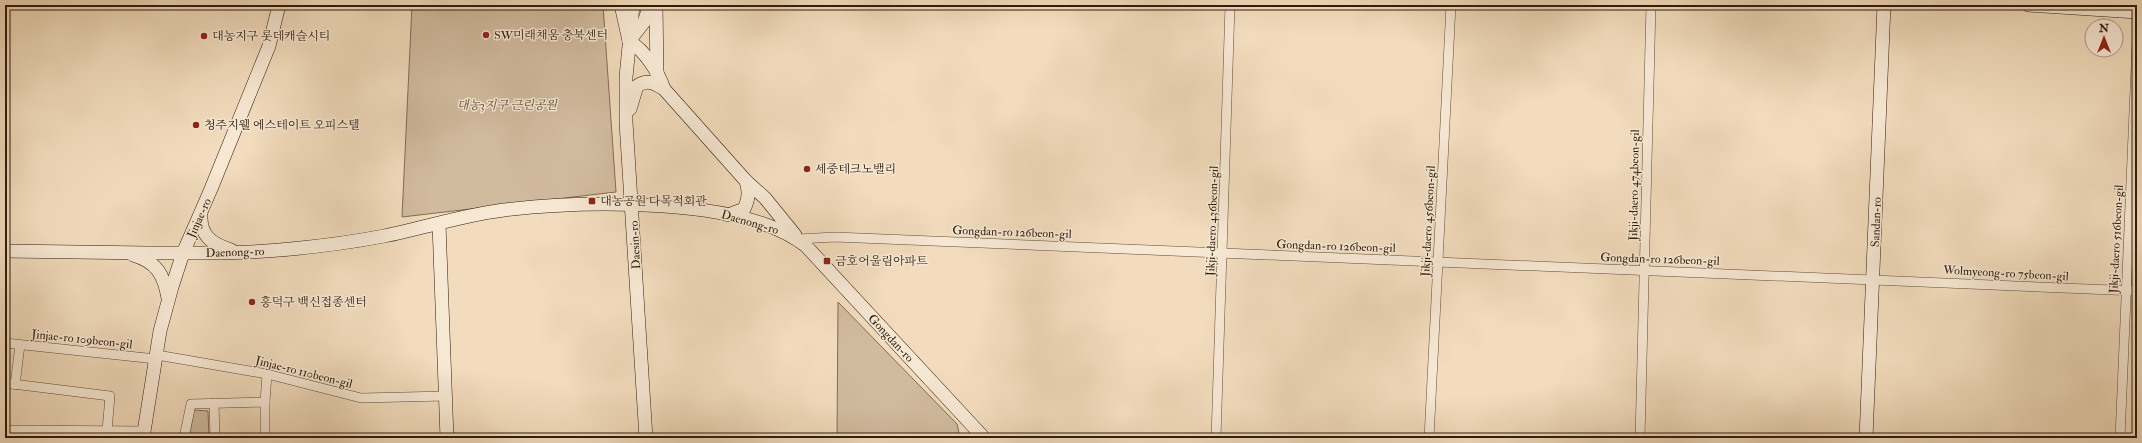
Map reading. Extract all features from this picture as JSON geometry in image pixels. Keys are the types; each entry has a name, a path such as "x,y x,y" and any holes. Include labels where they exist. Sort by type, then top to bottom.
{"street":[{"name":"Jinjae-ro","path":"144,435 160,331 183,253 201,213 268,46 279,5"},
{"path":"621,5 629,41 639,48 664,89 746,181 765,198 798,239"},
{"name":"Daesin-ro","path":"633,5 626,77 626,122 646,438"},
{"path":"629,41 644,22 650,5"},
{"path":"656,5 657,76"},
{"name":"Jikji-daero 436beon-gil","path":"1216,438 1230,5"},
{"name":"Jikji-daero 456beon-gil","path":"1429,438 1451,5"},
{"name":"Jikji-daero 474beon-gil","path":"1640,438 1651,5"},
{"name":"Sandan-ro","path":"1866,438 1874,279 1884,5"},
{"path":"2028,5 2137,12"},
{"name":"Jikji-daero 516beon-gil","path":"2120,438 2137,42"},
{"path":"626,122 637,86 643,82 653,82 664,89"},
{"path":"727,215 744,209 748,202 746,181"},
{"name":"Daenong-ro","path":"5,251 239,253 335,244 382,236 470,216 504,210 632,204 701,210 727,215 768,225 798,239"},
{"path":"201,213 202,228 206,237 218,246 239,253"},
{"path":"439,224 447,438"},
{"name":"Gongdan-ro 126beon-gil","path":"798,239 835,237 1438,263 1874,279"},
{"name":"Gongdan-ro","path":"798,239 806,246 973,432 984,438"},
{"path":"126,252 149,261 159,270 165,282 168,301"},
{"name":"Wolmyeong-ro 75beon-gil","path":"1874,279 2137,291"},
{"name":"Jinjae-ro 109beon-gil","path":"5,343 157,357"},
{"path":"15,385 20,345"},
{"name":"Jinjae-ro 110beon-gil","path":"157,357 266,374 361,398 446,396"},
{"path":"265,438 266,374"},
{"path":"5,384 110,396 107,431"},
{"path":"184,438 190,404 265,402"},
{"path":"214,403 215,438"},
{"path":"5,430 107,431 144,435"}],"green space":[{"name":"대농3지구 근린공원","path":"412,5 603,5 616,192 402,217"},
{"path":"838,302 957,424 960,438 837,438"},
{"path":"194,410 208,411 209,438 189,438"}],"place":[{"name":"SW미래채움 충북센터","path":"486,35"},
{"name":"대농지구 롯데캐슬시티","path":"204,36"},
{"name":"청주지웰 에스테이트 오피스텔","path":"196,125"},
{"name":"세중테크노밸리","path":"807,169"},
{"name":"대농공원 다목적회관","path":"592,201"},
{"name":"금호어울림아파트","path":"827,261"},
{"name":"흥덕구 백신접종센터","path":"252,302"}]}
